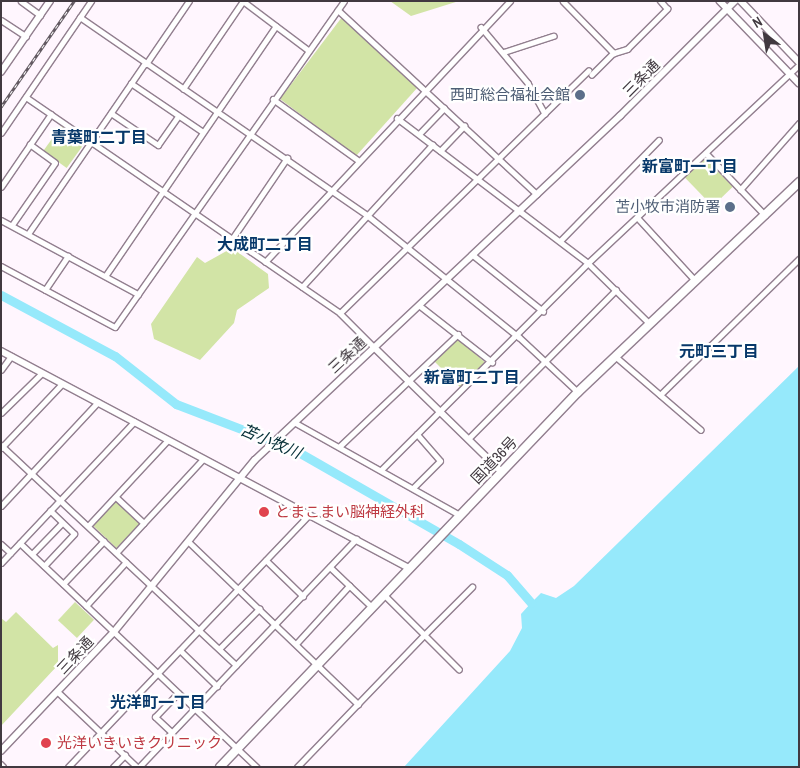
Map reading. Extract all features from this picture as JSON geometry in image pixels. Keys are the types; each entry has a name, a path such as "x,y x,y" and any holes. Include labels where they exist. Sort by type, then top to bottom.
{"highway":[{"name":"国道36号","path":"220,767 578,392 649,322 799,182"}],"street":[{"path":"21,1 40,15"},
{"path":"1,72 50,1"},
{"path":"1,133 91,1"},
{"path":"28,234 189,1"},
{"path":"183,89 243,1 308,50"},
{"path":"1,266 115,327 249,132 344,1"},
{"path":"265,262 481,27 510,1"},
{"path":"563,1 614,53"},
{"path":"592,75 614,53 627,49 667,9 660,1"},
{"path":"720,1 799,82"},
{"name":"三条通","path":"1,751 114,632 255,460 374,346 538,194 734,1"},
{"path":"381,470 518,337 588,263 791,75 799,63 741,1"},
{"path":"338,10 538,194"},
{"path":"80,17 145,64 332,189 518,337 578,392"},
{"path":"1,20 26,36"},
{"path":"106,275 276,26"},
{"path":"481,27 528,82 544,114"},
{"path":"504,52 553,36"},
{"path":"1,60 7,64"},
{"path":"340,313 480,181 588,71"},
{"path":"131,83 203,132"},
{"path":"26,97 340,313 502,472"},
{"path":"273,99 358,160"},
{"path":"419,134 444,108"},
{"path":"111,113 158,145 178,116"},
{"path":"1,187 51,114"},
{"path":"397,118 588,263 649,322"},
{"path":"740,190 799,123"},
{"path":"440,151 464,126"},
{"path":"560,241 660,140"},
{"path":"12,225 55,163 30,145"},
{"path":"302,287 432,145"},
{"path":"706,153 765,215"},
{"path":"232,239 287,158"},
{"path":"637,217 695,280"},
{"path":"1,220 106,275 138,294"},
{"path":"473,255 543,311"},
{"path":"46,290 68,256"},
{"path":"660,395 799,259"},
{"path":"468,439 616,290"},
{"path":"420,305 492,362"},
{"path":"339,447 458,334"},
{"path":"1,351 409,568"},
{"path":"1,370 11,356"},
{"path":"615,356 701,430"},
{"path":"1,413 42,373"},
{"path":"62,384 2,447 236,665"},
{"path":"1,506 98,402"},
{"path":"1,563 134,422"},
{"path":"294,422 413,488 458,518"},
{"path":"413,488 440,461 417,435"},
{"path":"88,526 168,440"},
{"path":"116,552 203,459"},
{"path":"116,497 144,523"},
{"path":"44,566 74,534 50,512"},
{"path":"70,766 309,515"},
{"path":"32,554 62,523"},
{"path":"58,692 138,767 356,539"},
{"path":"64,584 104,541"},
{"path":"188,541 358,704"},
{"path":"20,543 257,767"},
{"path":"1,544 11,553"},
{"path":"266,560 303,596"},
{"path":"86,606 126,562"},
{"path":"330,567 372,607"},
{"path":"296,644 349,586"},
{"path":"297,767 424,634 472,587"},
{"path":"384,595 459,670"},
{"path":"219,650 258,609"},
{"path":"180,650 217,686"},
{"path":"172,733 155,717 178,693"},
{"path":"113,767 125,755"}],"green space":[{"path":"390,1 459,1 411,16"},
{"path":"342,17 418,87 356,156 280,99"},
{"path":"62,125 85,142 67,168 43,151"},
{"path":"705,158 733,187 713,206 685,177"},
{"path":"232,248 268,274 269,288 237,310 234,323 200,360 154,339 151,324 197,257 205,263"},
{"path":"458,339 487,364 460,387 433,360"},
{"path":"117,500 141,523 116,548 93,525"},
{"path":"75,602 94,620 77,638 58,620"},
{"path":"16,612 53,648 58,645 58,665 1,726 1,618 6,622"}],"water":[{"path":"799,366 799,767 404,767 510,651 522,628 521,614 531,603 541,593 556,598 574,586"}],"waterway":[{"name":"苫小牧川","path":"1,295 115,356 176,404 293,449 459,544 507,575 531,603"}],"railway":[{"path":"1,107 74,1"}],"place":[{"name":"西町総合福祉会館","path":"580,95"},
{"name":"苫小牧市消防署","path":"730,207"},
{"name":"とまこまい脳神経外科","path":"264,512"},
{"name":"光洋いきいきクリニック","path":"46,743"}],"district":[{"name":"青葉町二丁目","path":"99,137"},
{"name":"新富町一丁目","path":"690,166"},
{"name":"大成町二丁目","path":"265,244"},
{"name":"元町三丁目","path":"719,351"},
{"name":"新富町二丁目","path":"472,377"},
{"name":"光洋町一丁目","path":"158,702"}]}
